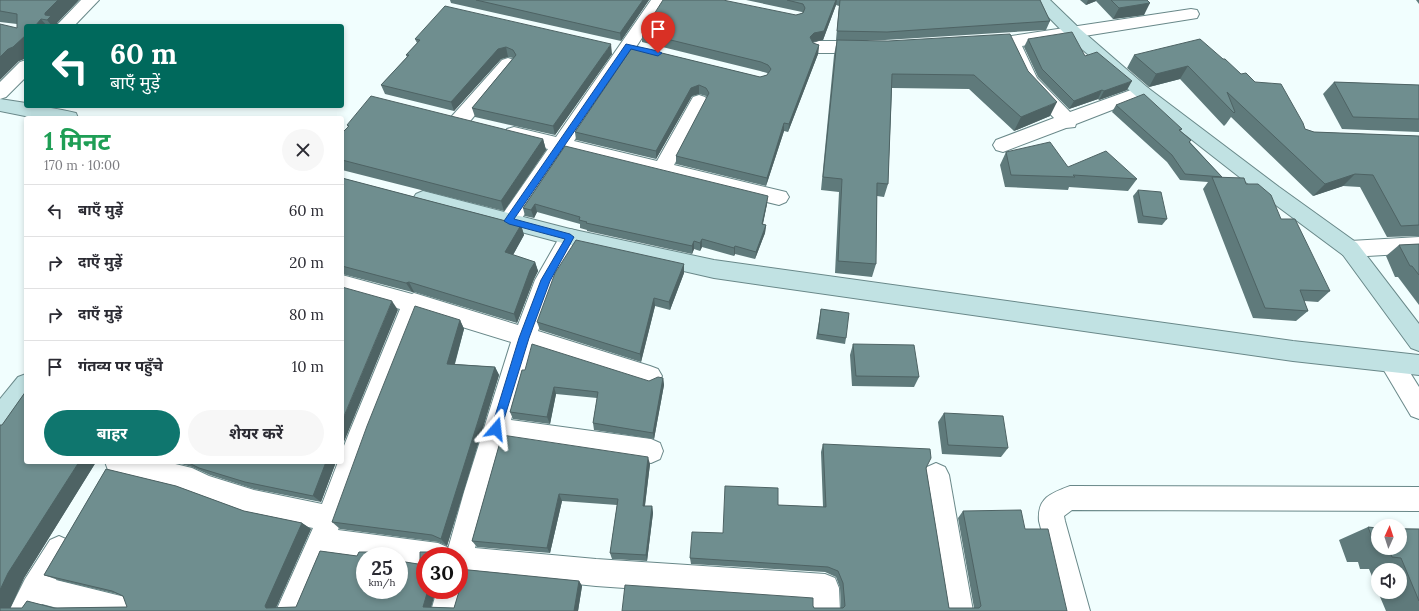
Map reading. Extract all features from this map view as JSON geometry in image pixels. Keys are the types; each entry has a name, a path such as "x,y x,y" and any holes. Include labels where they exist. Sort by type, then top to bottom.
{"street":[{"path":"66,24 91,0"},
{"path":"509,221 628,48 659,0"},
{"path":"1040,0 1074,33 1142,92 1272,192 1350,249 1419,341"},
{"path":"1068,122 1029,81 1004,42 1074,33 1191,14"},
{"path":"819,47 884,48"},
{"path":"459,121 508,64"},
{"path":"0,93 24,68"},
{"path":"1003,145 1068,122 1142,92"},
{"path":"662,169 699,101"},
{"path":"0,105 58,116"},
{"path":"498,131 779,197"},
{"path":"403,194 570,237 714,269 1293,351 1419,365"},
{"path":"462,547 524,338 546,280 570,237"},
{"path":"1350,249 1419,245"},
{"path":"344,284 414,302 524,338 650,376"},
{"path":"290,611 325,529 414,302"},
{"path":"1391,362 1419,408"},
{"path":"0,418 24,387"},
{"path":"496,429 651,451"},
{"path":"110,466 192,480 204,486 325,529 416,551"},
{"path":"936,475 959,611"},
{"path":"1076,611 1052,521 1051,512 1057,505 1070,498 1419,499"},
{"path":"71,529 29,600 125,611"},
{"path":"468,560 524,567 677,579 825,588 826,611"},
{"path":"445,611 448,599"}],"building":[{"path":"0,0 58,0 45,13 45,15 51,16 47,20 41,19 37,24 24,24 24,37 0,57 0,24 17,28 17,14 0,11"},
{"path":"476,0 643,0 620,33"},
{"path":"663,0 723,0 796,15 803,13 805,8 803,4 787,0 836,0 824,31 814,33 810,37 813,43 819,45 789,124 784,123 767,178 676,156 709,93 706,88 699,85 691,88 656,151 575,132 633,46 760,77 767,75 771,69 768,65 761,62 642,33"},
{"path":"840,0 1040,0 1050,21 887,32 837,31"},
{"path":"1111,0 1147,0 1150,3 1119,8"},
{"path":"445,6 611,44 553,126 472,108 516,55 513,50 506,47 498,49 451,102 381,85 409,55 406,55 420,40 415,39"},
{"path":"1072,32 1085,56 1097,52 1132,81 1104,91 1102,90 1074,101 1042,69 1028,39"},
{"path":"1010,34 1028,71 1057,102 1021,117 974,75 892,74 888,184 877,183 876,264 838,261 842,179 823,177 837,40 888,41"},
{"path":"1200,39 1241,74 1246,73 1255,82 1281,84 1305,129 1314,132 1419,136 1419,225 1401,226 1373,175 1355,174 1325,184 1227,92 1235,112 1234,113 1188,66 1156,74 1134,55"},
{"path":"1334,82 1419,85 1419,119 1353,117"},
{"path":"1144,94 1182,129 1179,130 1191,140 1189,142 1222,177 1185,174 1172,155 1116,105"},
{"path":"371,96 543,139 501,201 344,161 344,131 349,126 347,125"},
{"path":"1050,142 1068,167 1106,151 1137,179 1073,175 1075,177 1011,175 1006,152"},
{"path":"565,146 768,196 762,224 766,225 756,252 735,246 734,248 702,239 700,243 694,241 692,246 586,223 587,222 579,220 580,217 535,204 531,210 523,208"},
{"path":"1212,177 1244,178 1246,184 1258,184 1271,195 1281,219 1295,219 1330,291 1300,290 1308,311 1265,308"},
{"path":"344,179 521,225 505,252 535,262 530,270 514,314 409,282 406,283 344,267"},
{"path":"1138,190 1161,192 1167,219 1143,216"},
{"path":"576,240 684,264 669,302 654,298 640,354 537,322 555,273"},
{"path":"1419,244 1419,275 1412,266 1410,266 1399,245"},
{"path":"344,288 392,301 344,416"},
{"path":"415,306 460,320 447,364 495,367 441,539 432,535 332,522 367,426"},
{"path":"821,309 849,313 846,338 818,334"},
{"path":"532,344 649,381 658,377 663,378 653,433 593,423 598,392 554,387 547,417 510,412 522,370 525,370"},
{"path":"853,344 914,345 919,377 856,376"},
{"path":"24,394 24,464 78,464 8,573 0,590 0,425 2,425"},
{"path":"944,413 1003,416 1008,448 948,445"},
{"path":"502,435 648,457 643,506 652,506 646,555 610,553 618,499 559,494 547,548 472,541"},
{"path":"823,444 930,449 931,458 926,468 949,608 979,608 981,606 963,511 1021,510 1025,529 1048,529 1067,611 622,611 625,585 813,598 814,608 843,608 845,606 843,583 838,571 828,567 690,558 692,532 723,533 725,486 778,488 778,505 826,507"},
{"path":"191,464 325,464 313,496 245,482 199,468"},
{"path":"106,469 176,486 244,511 302,523 265,606 266,608 296,607 320,551 356,556 356,599 408,599 408,562 416,564 416,599 425,599 423,607 454,608 457,599 468,599 468,570 579,581 574,611 0,611 0,608 22,608 27,601 54,608 127,607 123,596 112,591 44,575"},
{"path":"1368,527 1371,527 1371,535"},
{"path":"1407,529 1419,529 1419,601 1407,572 1407,563 1403,563 1401,558 1392,557 1391,555 1407,555"}],"route":[{"path":"496,429 524,338 546,280 570,237 509,221 629,46 658,53"}]}
